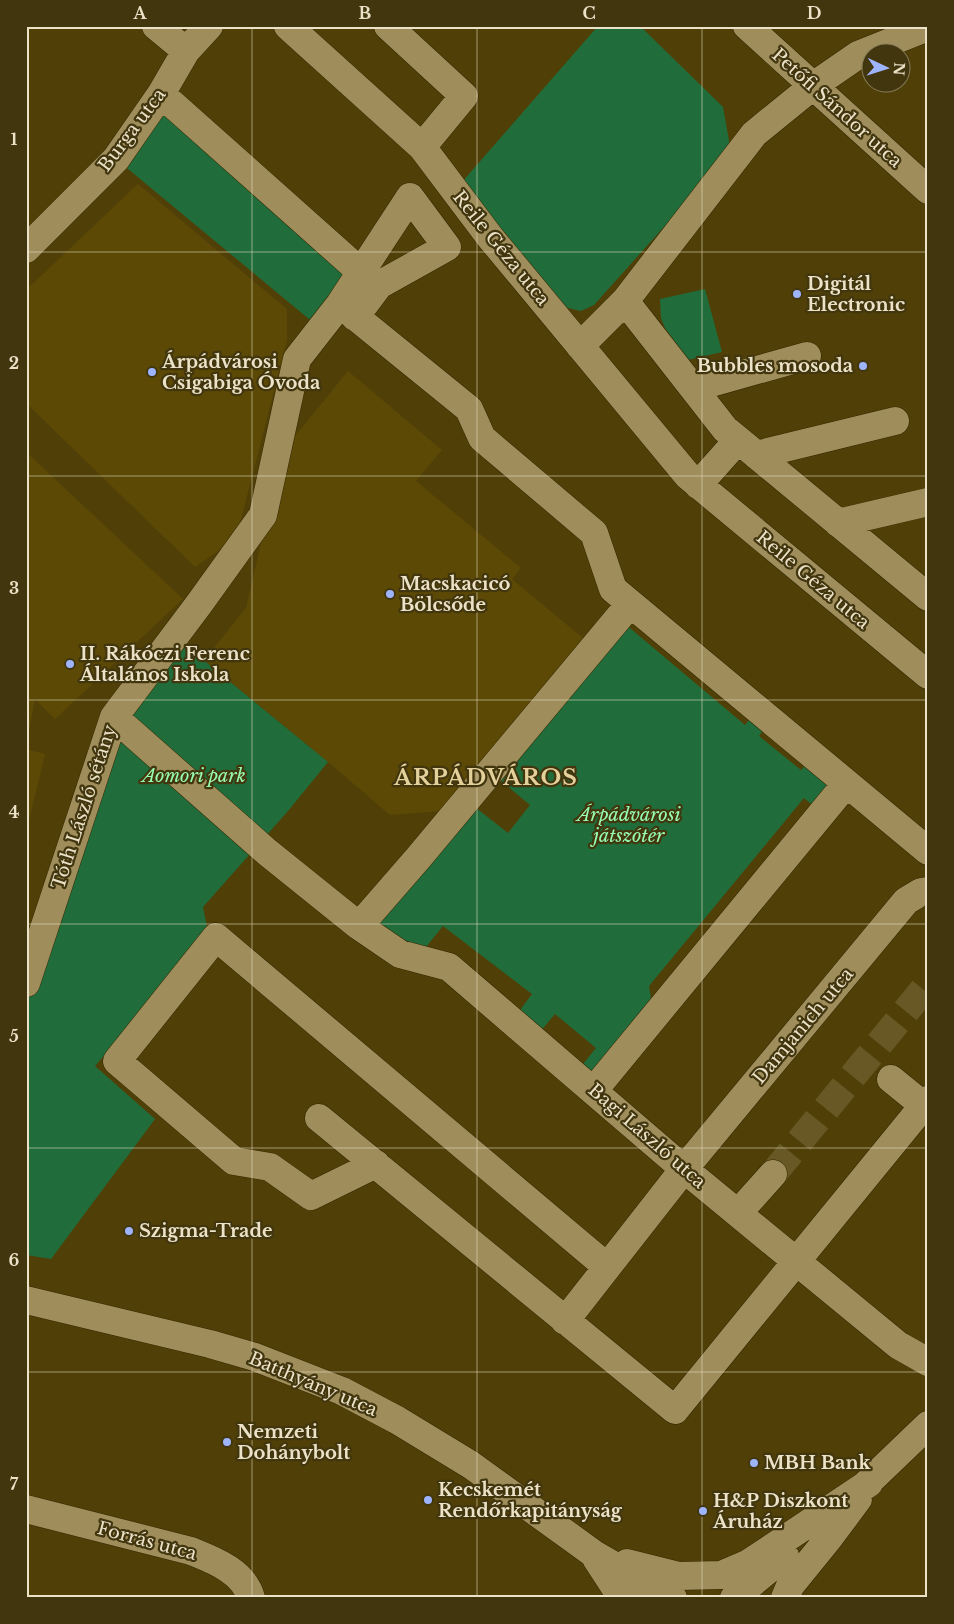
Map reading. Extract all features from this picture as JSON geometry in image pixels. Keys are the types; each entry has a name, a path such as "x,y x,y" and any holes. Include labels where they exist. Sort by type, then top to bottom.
{"street":[{"path":"156,26 186,52"},
{"name":"Burga utca","path":"26,249 116,159 161,94 186,52 209,26"},
{"name":"Reile Géza utca","path":"288,26 422,147 488,236 688,476 928,675"},
{"path":"388,26 464,96 422,147"},
{"name":"Petőfi Sándor utca","path":"746,26 928,190"},
{"path":"580,346 625,301 754,134 813,86 858,55 928,27"},
{"path":"161,94 362,273"},
{"path":"410,197 446,247 379,285 347,310 362,273 410,197"},
{"path":"625,301 725,429 926,593"},
{"path":"347,310 469,409 482,438 594,533 613,589 928,851"},
{"name":"Tóth László sétány","path":"26,983 114,717 199,604 263,514 297,359 347,310"},
{"path":"693,388 807,356"},
{"path":"698,485 747,448 895,421"},
{"path":"838,523 928,502"},
{"path":"359,926 630,604"},
{"name":"Bagi László utca","path":"114,717 267,852 359,926 400,954 448,967 594,1090 684,1170 898,1345 928,1362"},
{"path":"594,1090 846,784"},
{"name":"Damjanich utca","path":"566,1321 684,1170 906,901 921,892 928,891"},
{"path":"369,1167 311,1196 270,1167 234,1161 117,1061 216,937 607,1267"},
{"path":"336,1184 342,1166 336,1149 316,1123 675,1410 926,1103 890,1079"},
{"path":"336,1149 369,1167"},
{"path":"738,1213 773,1174"},
{"name":"Batthyány utca","path":"26,1300 210,1344 255,1357 342,1392 397,1420 471,1465 594,1554 673,1598"},
{"path":"734,1598 766,1573 869,1483 928,1424"},
{"path":"594,1554 679,1576 721,1575 749,1564 869,1483"},
{"path":"785,1598 790,1586 829,1538 869,1483"},
{"name":"Forrás utca","path":"26,1509 190,1551 214,1560 237,1575 250,1592 251,1598"},
{"path":"594,1554 622,1598"},
{"name":"Batthyány utca","path":"594,1554 636,1598"}],"shaded area":[{"name":"Árpádvárosi Csigabiga Óvoda","path":"138,184 287,309 287,340 236,539 195,567 26,403 26,290"},
{"name":"Macskacicó Bölcsőde","path":"348,371 442,450 416,481 521,568 512,579 583,638 441,811 390,815 204,660 246,608 282,452"},
{"name":"II. Rákóczi Ferenc Általános Iskola","path":"26,452 183,599 55,719 35,699 26,749"},
{"path":"26,749 45,754 26,833"}],"green space":[{"path":"598,26 640,26 723,107 731,152 594,305 581,311 560,306 462,182"},
{"path":"161,94 362,273 321,329 116,159"},
{"path":"705,289 722,352 688,360 665,328 661,318 660,299"},
{"name":"Árpádvárosi játszótér","path":"618,618 745,725 757,710 770,721 759,736 801,770 813,756 846,784 822,813 804,798 649,986 654,1017 594,1090 575,1074 596,1048 555,1014 534,1039 512,1021 532,994 443,926 417,958 359,926 466,800 508,833 530,805 490,772"},
{"name":"Aomori park","path":"174,636 328,762 288,811 203,907 207,927 124,1033 95,1066 155,1119 51,1259 26,1255 26,983 94,780"}],"tunnel":[{"path":"773,1174 928,984"}],"place":[{"name":"Digitál Electronic","path":"797,294"},
{"name":"Bubbles mosoda","path":"863,366"},
{"name":"Árpádvárosi Csigabiga Óvoda","path":"152,372"},
{"name":"Macskacicó Bölcsőde","path":"390,594"},
{"name":"II. Rákóczi Ferenc Általános Iskola","path":"70,664"},
{"name":"Szigma-Trade","path":"129,1231"},
{"name":"Nemzeti Dohánybolt","path":"227,1442"},
{"name":"MBH Bank","path":"754,1463"},
{"name":"Kecskemét Rendőrkapitányság","path":"428,1500"},
{"name":"H&P Diszkont Áruház","path":"703,1511"}],"district":[{"name":"ÁRPÁDVÁROS","path":"486,777"}]}
